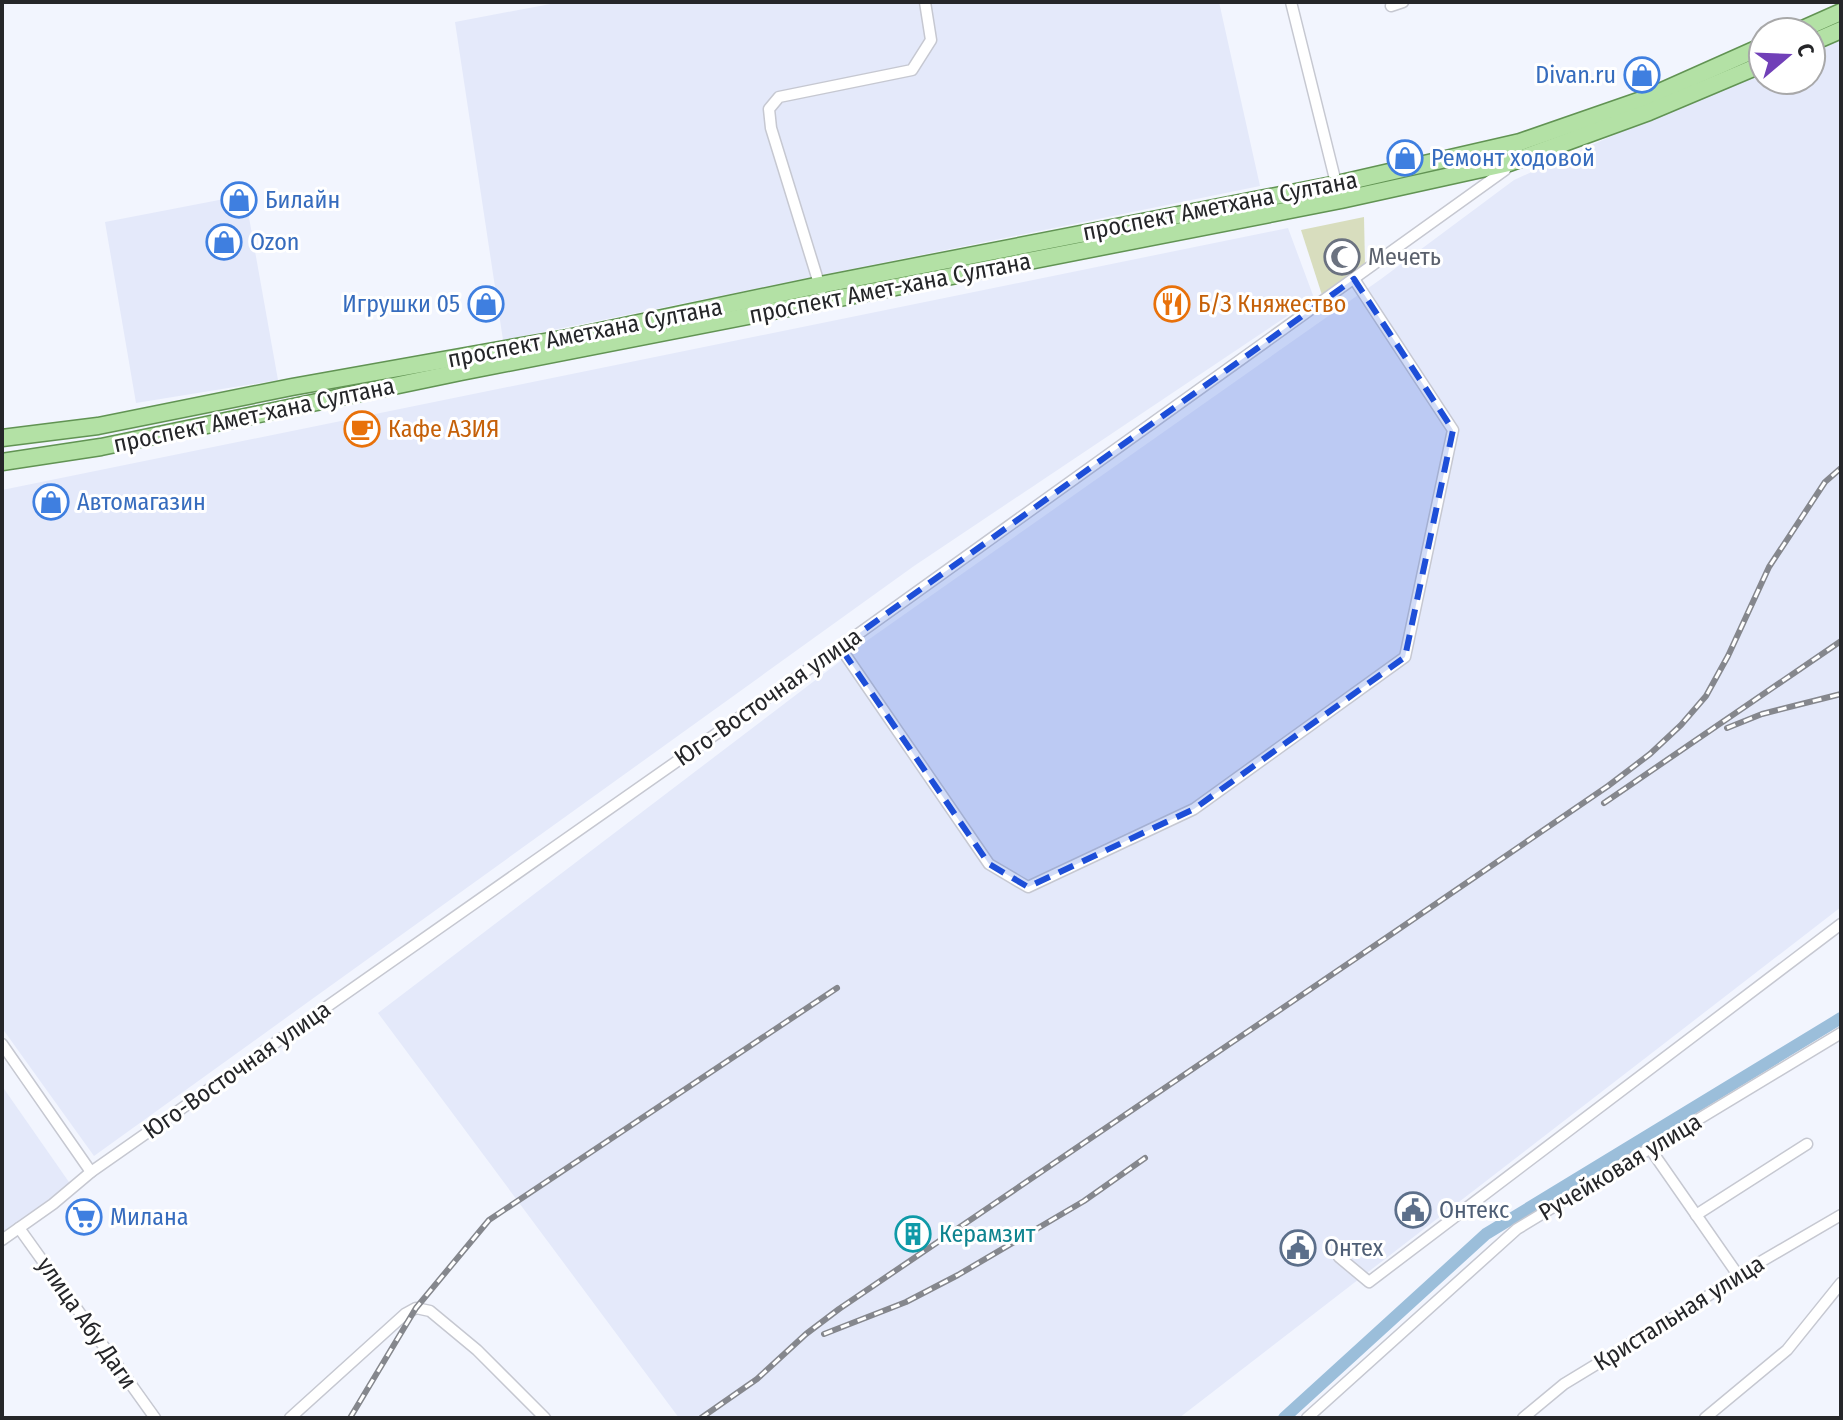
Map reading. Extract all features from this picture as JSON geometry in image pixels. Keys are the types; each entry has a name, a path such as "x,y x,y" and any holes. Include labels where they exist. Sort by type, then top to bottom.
{"main road":[{"name":"проспект Аметхана Султана","path":"1339,192 1520,142 1644,99 1747,53"},
{"name":"проспект Амет-хана Султана","path":"2,462 101,447 821,293 1339,192 1509,163 1649,112 1747,71"},
{"name":"проспект Аметхана Султана","path":"2,438 98,426 292,387 821,293"}],"street":[{"path":"821,293 771,128 769,109 779,97 912,70 931,40 925,2"},
{"path":"1291,2 1339,192"},
{"path":"1391,6 1403,2"},
{"name":"Юго-Восточная улица","path":"2,1240 91,1172 840,647 1505,170 1520,142"},
{"path":"840,647 989,864 1028,887 1207,801 1405,657 1453,430 1354,279"},
{"path":"1339,1257 1369,1282 1841,924"},
{"name":"Ручейковая улица","path":"1307,1418 1517,1229 1841,1033"},
{"path":"2,1044 91,1172"},
{"path":"1696,1215 1807,1144"},
{"path":"1651,1150 1738,1275"},
{"name":"Кристальная улица","path":"1523,1418 1564,1384 1738,1275 1841,1215"},
{"name":"улица Абу Даги","path":"19,1228 155,1418"},
{"path":"1705,1418 1787,1350 1841,1283"},
{"path":"290,1418 405,1314 416,1308 430,1311 477,1350 545,1418"}],"highlighted area":[{"path":"1354,279 1453,430 1405,657 1194,809 1028,887 989,864 840,647"}],"shaded area":[{"path":"561,2 1219,2 1260,186 503,340 455,22"},
{"path":"1841,33 1841,907 1179,1418 679,1418 378,1013 868,640 1381,279 1514,180 1747,75 1747,96 1827,96 1827,39"},
{"path":"245,195 278,380 136,403 105,222"},
{"path":"1288,228 1314,298 914,566 94,1156 2,1028 2,490"},
{"path":"2,1086 71,1185 2,1233"}],"green space":[{"path":"1364,217 1365,265 1322,295 1301,230"}],"waterway":[{"path":"1284,1418 1486,1234 1841,1018"}],"railway":[{"path":"701,1418 757,1379 806,1334 839,1309 1608,786 1650,754 1706,696 1769,567 1825,482 1841,468"},
{"path":"1604,803 1841,641"},
{"path":"1727,728 1762,714 1841,694"},
{"path":"350,1418 416,1308 489,1220 837,988"},
{"path":"824,1334 906,1302 958,1275 1084,1201 1145,1158"}],"place":[{"name":"Divan.ru","path":"1642,75"},
{"name":"Ремонт ходовой","path":"1405,158"},
{"name":"Билайн","path":"239,200"},
{"name":"Ozon","path":"224,242"},
{"name":"Мечеть","path":"1342,257"},
{"name":"Игрушки 05","path":"486,304"},
{"name":"Б/З Княжество","path":"1172,304"},
{"name":"Кафе АЗИЯ","path":"362,429"},
{"name":"Автомагазин","path":"51,502"},
{"name":"Онтекс","path":"1413,1210"},
{"name":"Милана","path":"84,1217"},
{"name":"Керамзит","path":"913,1234"},
{"name":"Онтех","path":"1298,1248"}]}
